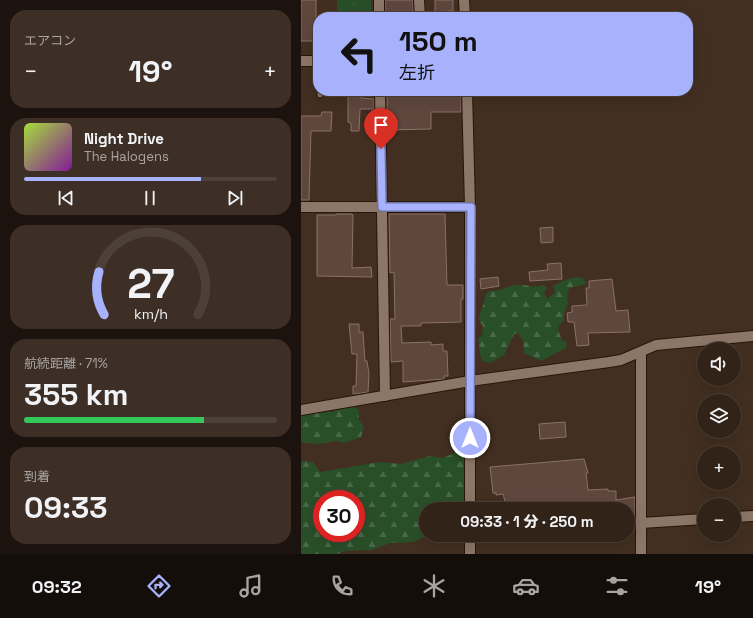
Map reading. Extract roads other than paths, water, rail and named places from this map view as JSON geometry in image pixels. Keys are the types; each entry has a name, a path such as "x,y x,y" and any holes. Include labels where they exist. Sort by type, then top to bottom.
{"street":[{"path":"379,0 379,12"},
{"path":"419,0 420,12"},
{"path":"464,0 465,12"},
{"path":"301,61 313,61"},
{"path":"380,96 385,396"},
{"path":"467,96 471,207 470,502"},
{"path":"301,207 471,207"},
{"path":"301,410 470,381 621,360 656,345 753,336"},
{"path":"641,352 641,554"},
{"path":"741,517 753,516"},
{"path":"641,523 697,519"},
{"path":"470,542 470,554"}]}
